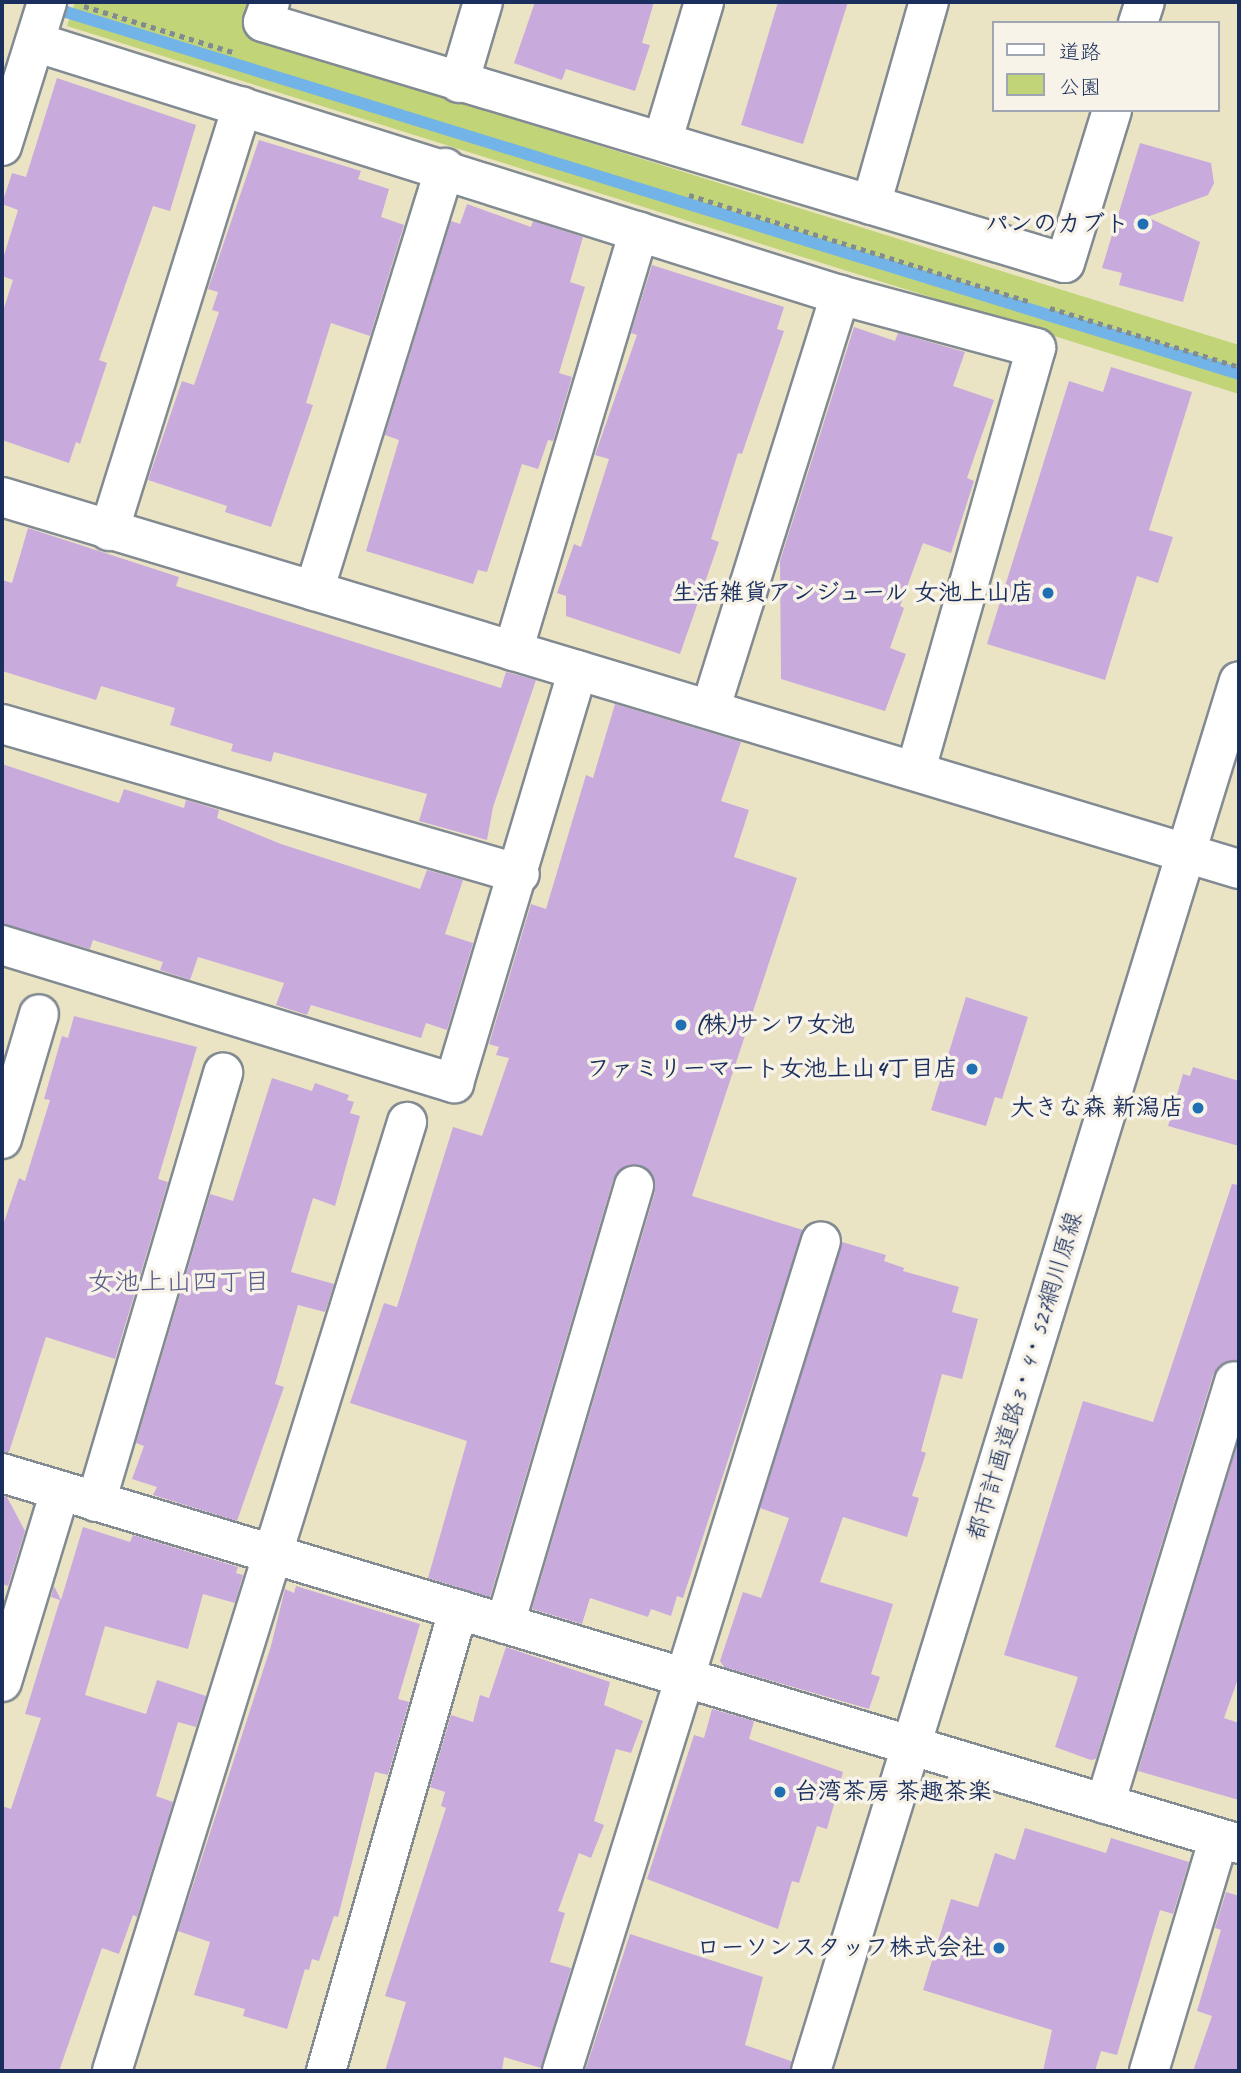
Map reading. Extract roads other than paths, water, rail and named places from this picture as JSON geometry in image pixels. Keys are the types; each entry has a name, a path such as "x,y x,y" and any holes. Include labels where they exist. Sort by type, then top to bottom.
{"street":[{"path":"270,2 263,22 459,83 663,139 1065,263 1111,112"},
{"path":"459,83 483,2"},
{"path":"663,139 704,2"},
{"path":"871,205 929,2"},
{"path":"1139,21 1145,2"},
{"path":"2,146 40,22 242,106 840,295 1036,348 916,769"},
{"path":"109,531 242,106"},
{"path":"314,591 445,168"},
{"path":"513,651 639,231"},
{"path":"711,707 840,295"},
{"path":"2,497 513,651 711,707 1239,869"},
{"path":"2,945 454,1083 520,874 578,670"},
{"name":"都市計画道路3・4・527網川原線","path":"811,2071 1239,681"},
{"path":"2,724 520,874"},
{"path":"2,1139 39,1014"},
{"path":"96,1502 223,1072"},
{"path":"112,2071 270,1554 407,1122"},
{"path":"505,1624 634,1186"},
{"path":"562,2071 682,1677 821,1241"},
{"path":"1105,1804 1234,1381"},
{"path":"2,1473 1229,1841 1149,2071"},
{"path":"2,1682 60,1491"},
{"path":"326,2071 458,1610"}],"waterway":[{"path":"50,7 1239,374"}],"place":[{"name":"パンのカブト","path":"1143,224"},
{"name":"生活雑貨アンジュール 女池上山店","path":"1048,593"},
{"name":"(株)サンワ女池","path":"681,1025"},
{"name":"ファミリーマート女池上山4丁目店","path":"972,1069"},
{"name":"大きな森 新潟店","path":"1198,1108"},
{"name":"台湾茶房 茶趣茶楽","path":"780,1792"},
{"name":"ローソンスタッフ株式会社","path":"999,1948"}],"district":[{"name":"女池上山四丁目","path":"179,1282"}]}
